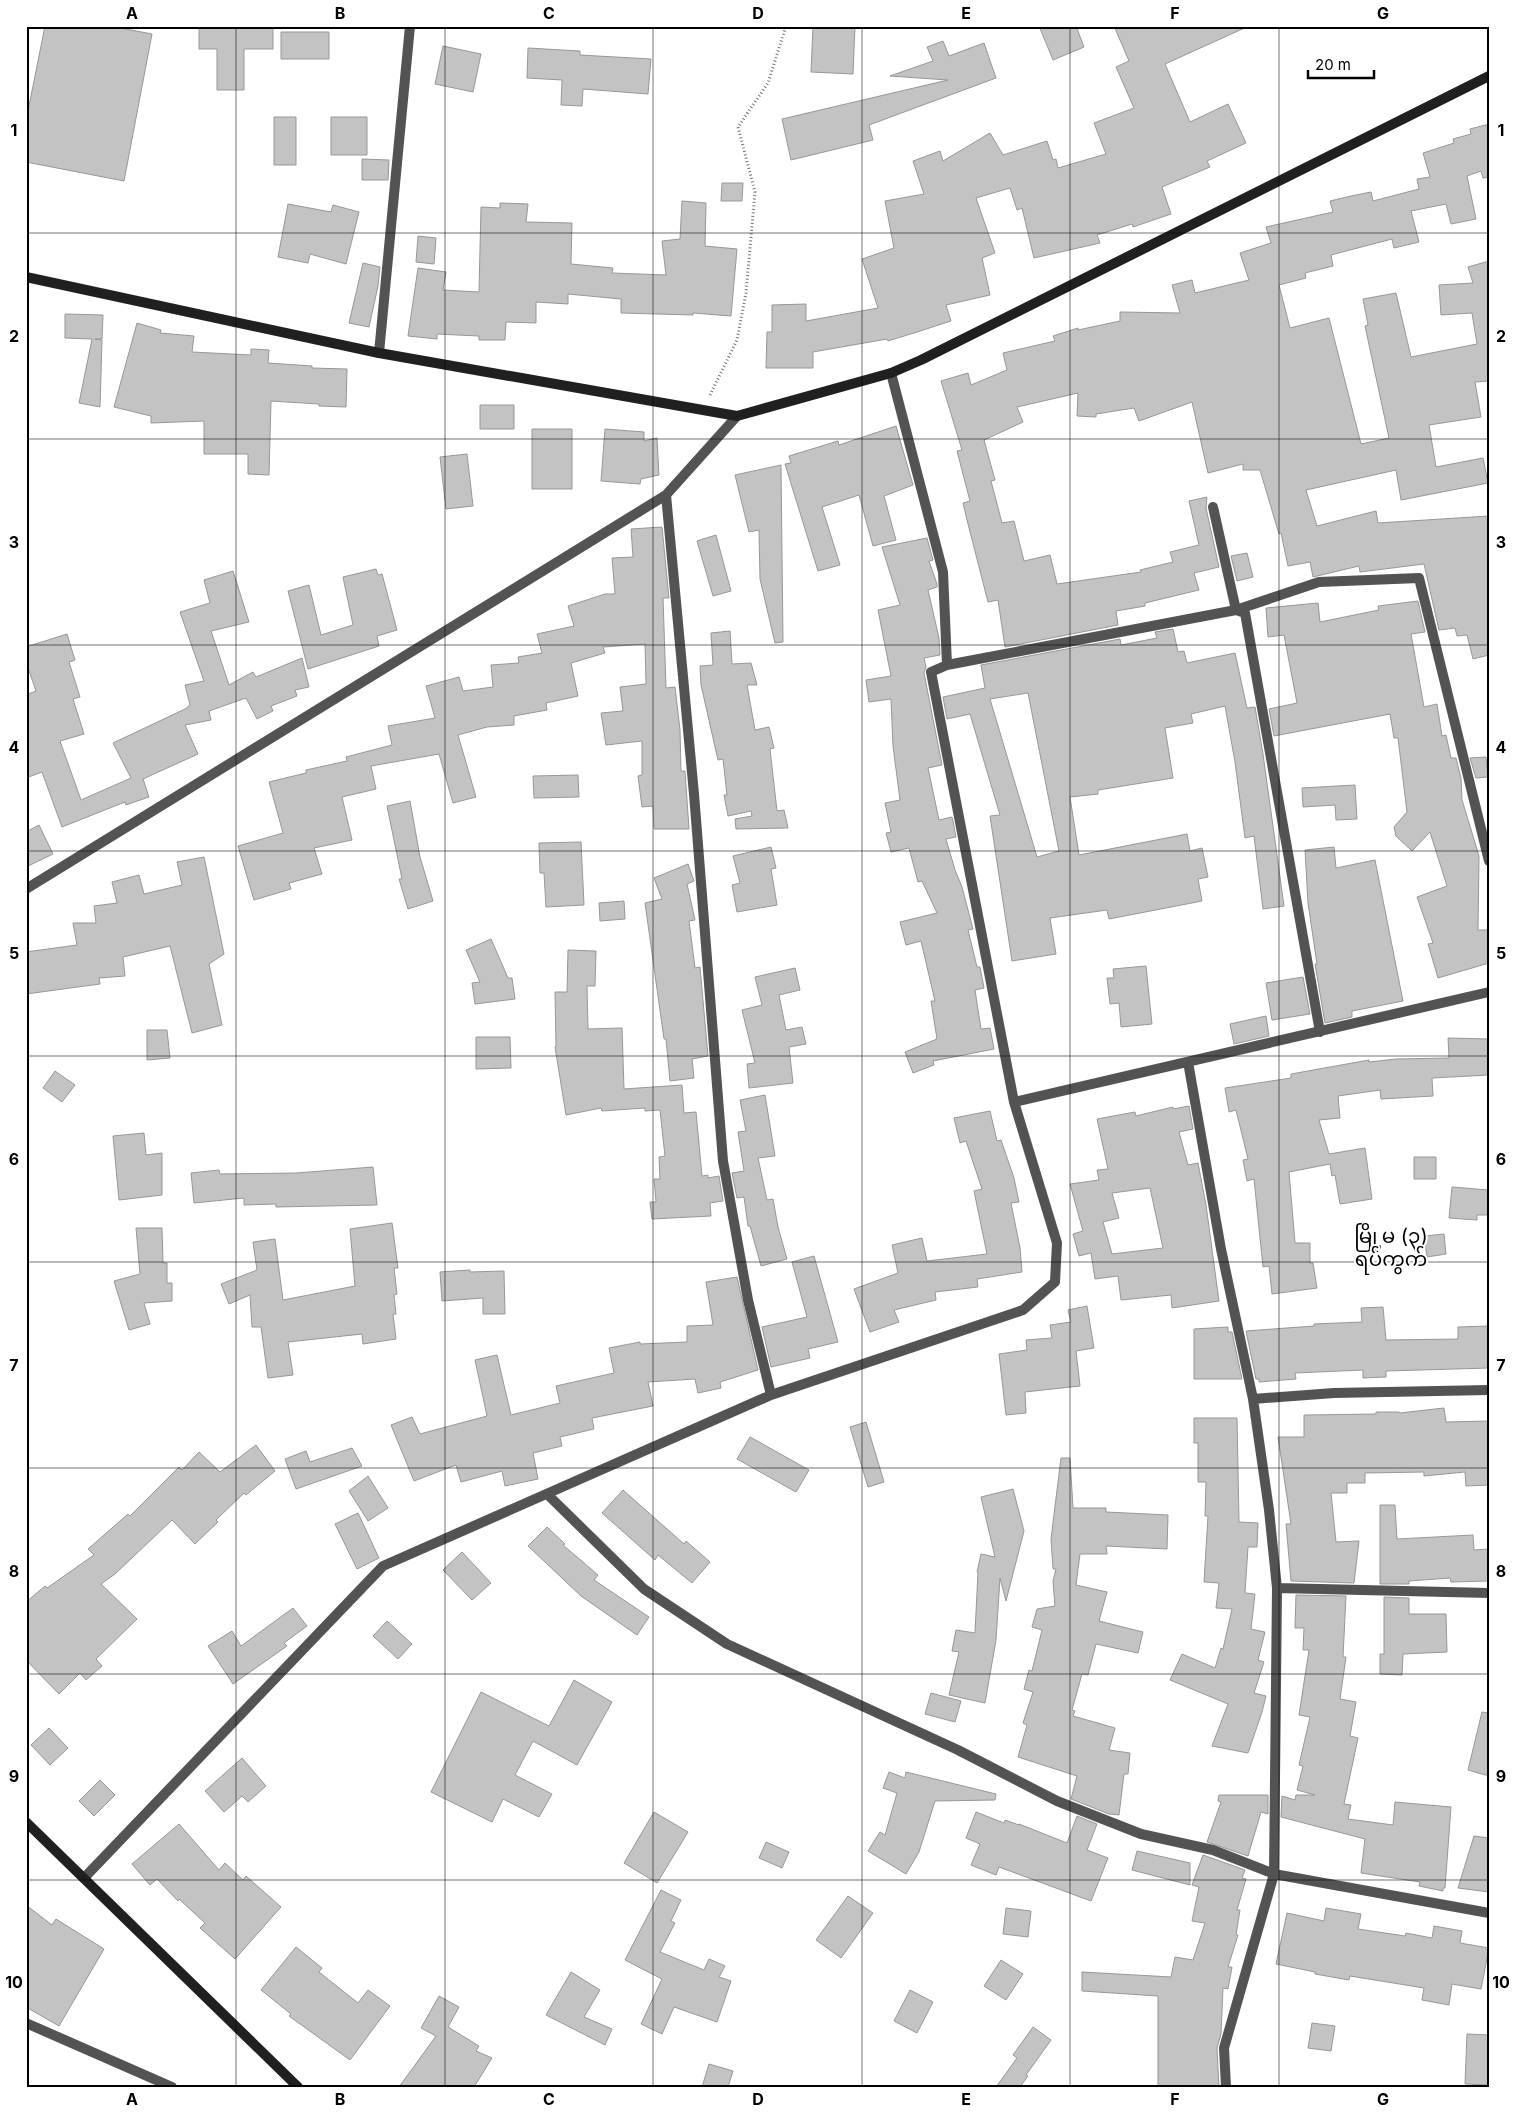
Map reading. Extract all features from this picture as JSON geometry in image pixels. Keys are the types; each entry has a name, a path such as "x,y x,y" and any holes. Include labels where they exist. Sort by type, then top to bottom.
{"main road":[{"path":"26,277 380,353 737,416 891,373 1489,76"},
{"path":"26,1822 298,2087"}],"street":[{"path":"380,353 410,26"},
{"path":"891,373 943,572 947,665"},
{"path":"26,889 666,496 737,416"},
{"path":"666,496 694,794 723,1161 748,1300 771,1395"},
{"path":"1213,507 1236,610"},
{"path":"84,1878 383,1566 771,1395 1023,1310 1055,1282 1057,1242 1014,1102 931,672 947,665 1236,610 1319,582 1420,578 1489,861"},
{"path":"1236,610 1245,614 1320,1032"},
{"path":"1014,1102 1489,992"},
{"path":"1188,1062 1221,1249 1253,1399 1269,1510 1277,1588 1274,1874 1224,2048 1226,2087"},
{"path":"1253,1399 1334,1394 1489,1390"},
{"path":"547,1494 644,1590 727,1644 958,1750 1057,1801 1141,1834 1213,1850 1274,1874 1489,1913"},
{"path":"1277,1588 1489,1593"},
{"path":"26,2023 172,2087"}],"path":[{"path":"703,409 737,340 746,293 755,192 738,127 768,83 786,26"}],"building":[{"path":"45,26 110,26 152,34 124,181 26,162 26,121"},
{"path":"199,26 273,26 273,49 244,49 244,90 217,90 217,49 199,49"},
{"path":"813,26 855,26 853,74 811,72"},
{"path":"1039,26 1076,26 1084,47 1053,60"},
{"path":"1114,26 1249,26 1165,64 1190,122 1228,104 1246,143 1207,161 1210,167 1162,187 1171,214 1133,227 1132,224 1097,235 1100,243 1034,258 1022,208 1017,210 1010,188 976,198 995,253 982,258 990,295 946,305 951,321 917,332 888,341 887,339 813,352 813,368 766,368 767,332 772,332 772,305 806,304 806,321 878,308 862,259 894,248 885,201 924,194 913,161 940,151 943,161 990,133 1003,155 1047,141 1053,160 1056,159 1058,168 1106,154 1094,123 1134,108 1116,67 1129,61"},
{"path":"281,32 329,32 329,59 281,59"},
{"path":"943,41 949,56 984,43 996,78 869,125 873,140 791,160 782,119 948,80 890,76 933,61 927,47"},
{"path":"443,46 481,54 473,92 435,84"},
{"path":"528,48 580,51 580,55 651,59 648,94 583,89 582,106 561,105 562,80 527,78"},
{"path":"274,117 296,117 296,165 274,165"},
{"path":"331,117 367,117 367,155 331,155"},
{"path":"1489,124 1489,177 1483,178 1481,171 1467,176 1476,219 1451,224 1446,204 1411,211 1419,242 1394,248 1392,239 1331,255 1333,266 1305,273 1306,278 1279,285 1290,328 1329,318 1361,444 1389,438 1365,326 1368,325 1363,299 1396,293 1411,357 1477,344 1472,313 1441,315 1439,285 1473,283 1468,267 1489,261 1489,381 1475,382 1481,417 1429,425 1436,467 1483,458 1488,483 1401,500 1396,470 1306,490 1317,526 1376,511 1378,523 1489,516 1489,655 1473,659 1467,635 1457,636 1455,628 1439,630 1424,564 1360,572 1359,566 1313,577 1310,562 1288,566 1281,533 1279,534 1260,470 1243,470 1243,464 1208,473 1192,402 1139,421 1134,408 1096,414 1096,417 1077,416 1078,393 1017,407 1023,422 984,440 995,480 991,481 1002,523 1014,521 1024,561 1050,555 1057,584 1141,572 1140,570 1173,562 1170,552 1199,545 1189,501 1207,497 1206,508 1219,567 1194,573 1199,590 1145,603 1145,606 1116,611 1118,625 1005,647 998,600 988,602 967,520 963,503 970,501 957,451 962,450 941,381 968,373 971,385 1007,370 1003,353 1055,341 1053,336 1078,328 1078,330 1120,321 1120,312 1180,313 1172,285 1192,280 1195,293 1249,280 1240,253 1271,243 1266,227 1333,212 1330,201 1371,192 1373,201 1419,189 1417,179 1430,177 1423,153 1454,143 1453,139 1471,134 1470,129"},
{"path":"362,159 389,160 388,180 362,180"},
{"path":"722,183 743,183 742,201 721,201"},
{"path":"682,201 706,203 705,246 737,249 731,316 693,313 693,315 621,313 621,299 568,294 568,304 536,302 536,323 506,322 505,340 479,340 479,336 437,334 437,339 408,336 418,268 446,272 443,290 479,292 481,207 500,208 500,203 528,204 526,222 572,223 571,264 613,268 612,273 666,275 662,241 680,239"},
{"path":"288,204 331,212 333,205 359,212 346,264 310,254 308,263 278,257"},
{"path":"418,236 436,238 434,264 416,262"},
{"path":"363,263 380,267 369,327 349,323"},
{"path":"65,314 103,315 102,339 95,339 102,340 100,407 79,403 92,339 65,338"},
{"path":"137,323 161,330 160,333 194,336 192,352 251,355 251,349 269,350 268,363 312,366 312,368 347,369 346,407 271,401 269,475 248,474 248,454 204,454 204,421 151,423 151,416 114,407"},
{"path":"480,405 514,405 514,429 480,429"},
{"path":"896,426 913,485 884,496 896,540 873,546 859,495 822,507 840,565 818,571 785,464 791,463 789,456 838,441 839,445"},
{"path":"532,429 572,429 572,489 532,489"},
{"path":"605,429 644,432 644,441 657,438 659,475 641,479 640,484 601,481"},
{"path":"467,454 473,506 446,509 440,457"},
{"path":"781,465 783,642 775,643 760,579 759,530 749,532 735,475"},
{"path":"662,527 669,598 663,598 666,688 675,687 680,730 681,771 685,771 689,829 654,829 653,806 642,807 638,776 642,775 642,741 606,745 601,713 623,711 620,687 646,684 645,644 603,647 605,653 571,663 578,696 546,703 547,710 514,716 514,725 487,727 458,735 476,797 453,803 439,754 371,766 376,789 342,797 352,840 314,848 322,874 289,883 291,889 254,900 238,846 283,833 269,782 306,773 306,770 347,761 346,757 392,745 388,726 435,718 426,686 459,677 463,691 493,687 491,665 519,663 518,657 542,653 537,634 574,626 568,606 605,594 615,594 612,558 633,557 631,529"},
{"path":"716,535 731,591 713,596 697,541"},
{"path":"927,538 933,560 929,561 937,584 937,587 928,590 939,638 940,655 924,658 926,667 924,673 942,765 928,768 939,820 952,817 953,821 956,837 946,839 962,887 973,929 968,930 977,967 980,967 984,988 975,990 981,1029 990,1028 994,1049 933,1061 934,1065 913,1073 905,1052 937,1039 931,1001 935,1001 921,941 906,945 900,922 937,913 922,881 918,882 909,848 891,852 886,833 891,832 885,803 900,800 893,746 891,699 869,702 866,680 891,676 878,610 900,605 882,547"},
{"path":"1247,553 1253,577 1237,581 1231,556"},
{"path":"376,569 378,575 382,574 397,630 377,636 379,646 308,669 288,591 309,585 321,635 353,625 343,577"},
{"path":"233,571 249,622 211,631 229,685 253,672 256,677 302,658 309,687 295,690 297,696 271,706 273,711 257,719 246,698 209,711 211,720 185,725 198,754 143,779 149,797 126,805 125,802 62,827 42,772 26,778 26,695 36,691 26,662 26,647 67,634 75,660 69,662 80,697 73,699 84,734 60,741 81,800 131,778 113,743 190,705 185,685 204,681 180,612 210,603 204,580"},
{"path":"1418,601 1425,632 1411,634 1424,707 1437,704 1442,736 1446,735 1451,758 1456,758 1461,778 1462,800 1479,856 1478,930 1489,930 1489,963 1438,978 1428,944 1433,943 1417,897 1447,886 1430,832 1412,851 1396,836 1394,827 1407,812 1398,738 1394,738 1390,714 1274,736 1269,709 1297,703 1284,635 1268,637 1266,608 1318,603 1320,622 1379,610 1378,606"},
{"path":"1173,629 1178,652 1184,651 1187,663 1235,653 1247,708 1255,707 1284,906 1263,909 1254,836 1245,838 1225,706 1191,714 1193,723 1165,728 1173,778 1098,790 1098,794 1070,797 1079,855 1187,834 1190,851 1202,848 1208,877 1198,879 1202,901 1109,919 1107,910 1050,918 1056,954 1012,961 990,816 1000,815 970,714 947,719 943,697 985,688 981,665 1120,639 1121,645 1157,638 1155,632","holes":["1028,693 1059,851 1037,857 990,699"]},
{"path":"730,631 732,664 751,663 757,685 747,685 755,730 769,727 774,748 770,749 777,811 784,810 788,828 736,829 735,819 752,816 751,811 728,816 724,795 727,795 723,759 718,760 701,685 700,666 713,665 711,633"},
{"path":"1486,757 1488,777 1476,778 1470,758"},
{"path":"578,775 579,797 534,798 533,776"},
{"path":"1355,785 1357,819 1336,820 1335,805 1303,807 1302,788"},
{"path":"410,801 420,857 433,901 408,909 399,879 402,879 387,806"},
{"path":"39,825 53,854 26,867 26,832"},
{"path":"581,842 584,905 546,907 544,873 540,873 539,843"},
{"path":"771,847 776,868 771,869 777,905 737,912 732,885 740,883 733,856"},
{"path":"1334,847 1336,868 1375,860 1403,1001 1352,1011 1352,1017 1325,1023 1315,964 1317,964 1308,903 1305,850"},
{"path":"204,857 224,954 209,964 222,1025 192,1033 170,946 123,957 125,976 99,978 100,984 26,994 26,952 77,945 73,923 96,923 94,906 117,903 112,882 139,875 144,894 182,885 177,862"},
{"path":"688,864 694,881 687,884 695,920 689,921 695,968 700,967 708,1056 692,1059 694,1078 670,1081 666,1039 664,1039 645,903 662,899 654,878"},
{"path":"624,901 625,919 600,921 599,903"},
{"path":"491,939 508,978 512,978 515,999 475,1004 472,983 480,982 466,950"},
{"path":"568,950 596,951 595,986 587,986 588,1029 622,1028 624,1089 682,1085 684,1113 696,1112 702,1176 708,1175 708,1178 719,1176 723,1201 710,1203 711,1216 652,1219 650,1202 656,1202 654,1179 660,1179 659,1157 665,1156 660,1110 645,1111 645,1108 602,1111 601,1108 566,1115 555,1047 555,992 567,992"},
{"path":"1146,966 1152,1024 1121,1027 1119,1003 1110,1004 1107,978 1114,978 1113,969"},
{"path":"795,968 800,990 779,995 786,1030 802,1027 806,1044 789,1047 793,1083 749,1088 747,1064 755,1063 742,1010 762,1005 755,977"},
{"path":"1303,977 1310,1014 1272,1020 1266,983"},
{"path":"1266,1016 1269,1036 1234,1044 1230,1024"},
{"path":"147,1030 167,1030 170,1058 147,1060"},
{"path":"476,1037 510,1037 511,1068 476,1069"},
{"path":"1448,1038 1489,1039 1489,1075 1432,1078 1433,1096 1381,1099 1380,1090 1338,1096 1340,1118 1319,1120 1329,1154 1365,1148 1372,1199 1340,1204 1335,1175 1332,1176 1330,1164 1289,1172 1295,1243 1310,1243 1310,1263 1313,1263 1317,1288 1272,1294 1269,1266 1263,1267 1254,1179 1247,1181 1243,1160 1248,1159 1236,1110 1229,1112 1225,1088 1291,1078 1291,1074 1369,1060 1369,1062 1396,1059 1449,1058"},
{"path":"55,1071 75,1085 62,1102 43,1088"},
{"path":"765,1095 775,1156 758,1158 767,1200 773,1199 787,1259 761,1266 750,1226 748,1226 744,1197 737,1198 732,1173 744,1171 738,1132 746,1131 740,1100"},
{"path":"1189,1106 1193,1129 1179,1132 1188,1165 1198,1163 1206,1205 1219,1301 1172,1308 1171,1295 1121,1300 1118,1276 1095,1279 1091,1253 1079,1256 1073,1234 1083,1231 1070,1184 1099,1180 1097,1170 1108,1169 1097,1119 1135,1112 1136,1116 1173,1107 1173,1109","holes":["1150,1188 1163,1248 1112,1254 1103,1222 1119,1218 1112,1193"]},
{"path":"990,1111 997,1141 1001,1140 1014,1178 1019,1202 1011,1203 1020,1248 1022,1272 977,1279 978,1287 935,1292 936,1300 894,1310 899,1322 870,1332 854,1289 898,1273 892,1245 922,1238 927,1261 987,1254 974,1191 982,1189 966,1141 960,1143 954,1118"},
{"path":"144,1133 146,1155 162,1153 162,1195 119,1200 113,1136"},
{"path":"1414,1157 1436,1157 1436,1179 1414,1179"},
{"path":"373,1167 377,1205 276,1207 276,1204 244,1205 244,1198 194,1203 191,1173 219,1170 220,1174 296,1173"},
{"path":"1452,1187 1489,1190 1489,1215 1477,1215 1477,1220 1449,1218"},
{"path":"392,1223 398,1268 394,1268 397,1294 394,1295 396,1314 393,1314 396,1339 363,1344 362,1334 288,1342 293,1375 268,1378 261,1327 252,1327 250,1295 229,1304 221,1284 257,1270 253,1242 275,1239 283,1300 355,1286 350,1229"},
{"path":"136,1228 162,1228 163,1263 167,1263 167,1283 172,1283 172,1301 144,1303 150,1324 129,1330 114,1281 140,1274"},
{"path":"1444,1234 1446,1254 1427,1257 1424,1236"},
{"path":"814,1256 838,1342 808,1349 810,1358 771,1367 762,1327 807,1317 792,1262"},
{"path":"470,1270 470,1272 504,1271 505,1314 483,1314 483,1298 442,1301 440,1272"},
{"path":"737,1277 758,1370 720,1382 721,1388 698,1393 695,1379 648,1382 653,1406 592,1418 594,1429 560,1437 562,1446 533,1453 538,1479 505,1486 502,1471 461,1482 456,1465 414,1481 391,1425 412,1417 420,1434 487,1416 475,1360 497,1355 511,1415 560,1403 556,1386 614,1373 609,1348 640,1342 640,1344 687,1342 687,1326 713,1325 706,1282"},
{"path":"1087,1306 1094,1348 1076,1351 1080,1386 1025,1392 1026,1413 1006,1415 999,1354 1027,1350 1026,1340 1052,1338 1050,1325 1071,1322 1068,1310"},
{"path":"1383,1307 1386,1340 1458,1339 1458,1327 1489,1326 1489,1368 1386,1371 1386,1377 1363,1378 1363,1370 1295,1373 1296,1379 1259,1382 1259,1379 1256,1379 1246,1331 1314,1326 1314,1324 1362,1322 1361,1308"},
{"path":"1228,1327 1228,1332 1232,1332 1242,1379 1194,1379 1194,1329"},
{"path":"1444,1408 1446,1422 1489,1421 1489,1485 1466,1486 1465,1472 1424,1476 1424,1472 1365,1473 1365,1483 1347,1483 1347,1493 1331,1493 1336,1542 1359,1541 1354,1583 1291,1581 1286,1524 1291,1524 1278,1437 1304,1437 1304,1415 1400,1413"},
{"path":"1194,1418 1237,1418 1239,1522 1258,1523 1257,1547 1248,1547 1245,1593 1255,1594 1251,1629 1265,1632 1258,1660 1264,1662 1254,1693 1266,1696 1248,1753 1212,1746 1228,1704 1170,1680 1182,1654 1215,1668 1221,1648 1223,1649 1232,1609 1216,1608 1219,1583 1204,1582 1208,1516 1205,1516 1206,1482 1198,1482 1198,1443 1194,1443"},
{"path":"866,1422 884,1482 868,1487 850,1427"},
{"path":"750,1437 809,1470 796,1492 737,1459"},
{"path":"256,1445 275,1471 246,1495 244,1493 195,1544 172,1520 115,1574 101,1584 137,1619 96,1659 102,1666 86,1680 80,1673 59,1694 26,1660 26,1602 45,1586 47,1588 94,1555 88,1549 128,1514 130,1516 179,1467 182,1470 199,1452 220,1472"},
{"path":"352,1448 362,1466 296,1489 285,1459 306,1451 310,1462"},
{"path":"1061,1458 1070,1458 1073,1508 1106,1508 1106,1512 1168,1515 1167,1549 1106,1546 1107,1554 1080,1554 1076,1585 1107,1592 1099,1621 1143,1632 1138,1653 1096,1644 1088,1675 1082,1674 1072,1710 1075,1711 1073,1716 1115,1728 1109,1750 1130,1753 1128,1774 1124,1774 1119,1815 1109,1814 1071,1799 1077,1776 1018,1757 1027,1725 1023,1723 1033,1692 1024,1689 1029,1670 1032,1671 1042,1630 1032,1627 1037,1609 1055,1606 1053,1581 1056,1569 1053,1569 1051,1539"},
{"path":"368,1476 388,1508 368,1521 349,1491"},
{"path":"1013,1489 1024,1531 1006,1601 1000,1578 996,1640 985,1703 949,1695 959,1652 952,1651 956,1630 975,1633 977,1572 981,1554 995,1557 981,1497"},
{"path":"623,1490 684,1544 686,1541 710,1562 692,1583 658,1555 655,1560 602,1513"},
{"path":"1380,1505 1395,1505 1397,1539 1473,1535 1474,1550 1489,1549 1489,1581 1451,1582 1450,1578 1409,1581 1409,1584 1380,1584"},
{"path":"358,1513 379,1558 357,1569 335,1524"},
{"path":"547,1527 565,1544 563,1545 598,1575 594,1580 649,1617 637,1635 581,1596 528,1546"},
{"path":"462,1552 491,1583 472,1600 443,1570"},
{"path":"1296,1595 1346,1596 1343,1657 1346,1657 1340,1699 1356,1702 1350,1736 1358,1738 1344,1804 1351,1805 1348,1819 1393,1825 1395,1802 1451,1807 1445,1888 1443,1888 1443,1891 1419,1886 1420,1882 1361,1873 1365,1839 1281,1817 1282,1796 1295,1800 1296,1795 1315,1795 1297,1790 1303,1766 1299,1765 1310,1717 1299,1715 1309,1650 1303,1650 1304,1628 1295,1628"},
{"path":"1384,1597 1409,1598 1409,1614 1446,1614 1447,1652 1403,1654 1402,1675 1380,1674 1380,1654 1384,1654"},
{"path":"293,1608 307,1626 284,1643 287,1646 233,1684 208,1646 232,1631 241,1646"},
{"path":"387,1621 412,1644 398,1659 373,1636"},
{"path":"574,1680 612,1702 577,1765 533,1741 515,1775 552,1794 539,1817 503,1799 492,1822 431,1792 481,1692 549,1726"},
{"path":"931,1693 961,1701 955,1722 925,1714"},
{"path":"1482,1712 1489,1713 1489,1776 1468,1770"},
{"path":"49,1728 68,1748 50,1765 31,1745"},
{"path":"242,1758 266,1786 248,1802 242,1796 224,1812 205,1791"},
{"path":"889,1772 905,1778 906,1772 996,1794 995,1800 935,1801 919,1852 906,1874 868,1851 880,1832 885,1835 897,1793 883,1788"},
{"path":"100,1780 115,1795 94,1816 79,1801"},
{"path":"1219,1795 1268,1795 1268,1814 1261,1812 1248,1856 1207,1842 1221,1802 1218,1801"},
{"path":"654,1812 688,1832 657,1883 624,1863"},
{"path":"976,1812 1004,1823 1005,1820 1019,1824 1067,1843 1077,1816 1097,1824 1087,1850 1108,1858 1091,1901 999,1867 996,1875 971,1865 980,1844 966,1838"},
{"path":"179,1824 219,1870 225,1863 243,1880 246,1876 281,1907 235,1959 200,1928 205,1923 179,1899 178,1901 157,1879 150,1885 132,1864"},
{"path":"1474,1836 1489,1838 1489,1892 1458,1888"},
{"path":"766,1842 789,1852 782,1868 759,1858"},
{"path":"1137,1851 1190,1863 1190,1885 1132,1870"},
{"path":"1203,1855 1245,1870 1242,1878 1246,1879 1237,1910 1240,1910 1236,1935 1238,1935 1228,1967 1232,1967 1228,1989 1223,1988 1221,2034 1217,2048 1219,2087 1158,2087 1158,1996 1082,1991 1082,1972 1171,1977 1175,1957 1193,1960 1205,1923 1192,1921 1199,1887 1192,1885"},
{"path":"661,1890 681,1900 671,1921 675,1923 660,1952 704,1970 709,1959 725,1966 719,1977 731,1981 717,2022 674,2007 662,2034 641,2024 662,1979 625,1960"},
{"path":"848,1896 873,1913 841,1958 816,1940"},
{"path":"26,1905 52,1925 56,1919 104,1949 59,2026 26,2007"},
{"path":"1006,1908 1031,1911 1028,1937 1003,1934"},
{"path":"1326,1908 1361,1914 1358,1929 1405,1936 1406,1933 1432,1938 1434,1926 1462,1931 1460,1943 1489,1948 1481,1989 1452,1984 1449,2005 1422,2000 1424,1988 1350,1976 1349,1980 1276,1964 1287,1913 1324,1921"},
{"path":"296,1947 322,1968 319,1972 358,2003 368,1990 390,2006 350,2060 289,2016 291,2014 261,1990"},
{"path":"1001,1960 1023,1974 1006,2000 984,1986"},
{"path":"571,1972 600,1990 584,2017 612,2029 605,2045 546,2015"},
{"path":"910,1990 933,2002 917,2033 894,2021"},
{"path":"439,1996 459,2007 448,2027 479,2046 476,2051 492,2058 474,2087 399,2087 436,2036 421,2028"},
{"path":"1312,2023 1335,2026 1331,2051 1308,2048"},
{"path":"1033,2027 1051,2040 1026,2075 1028,2076 1020,2087 996,2087 1017,2058 1013,2055"},
{"path":"1467,2034 1489,2035 1489,2085 1465,2084"},
{"path":"709,2064 733,2071 728,2087 702,2087"}],"district":[{"name":"မြို့မ (၃) ရပ်ကွက်","path":"1391,1248"}]}
